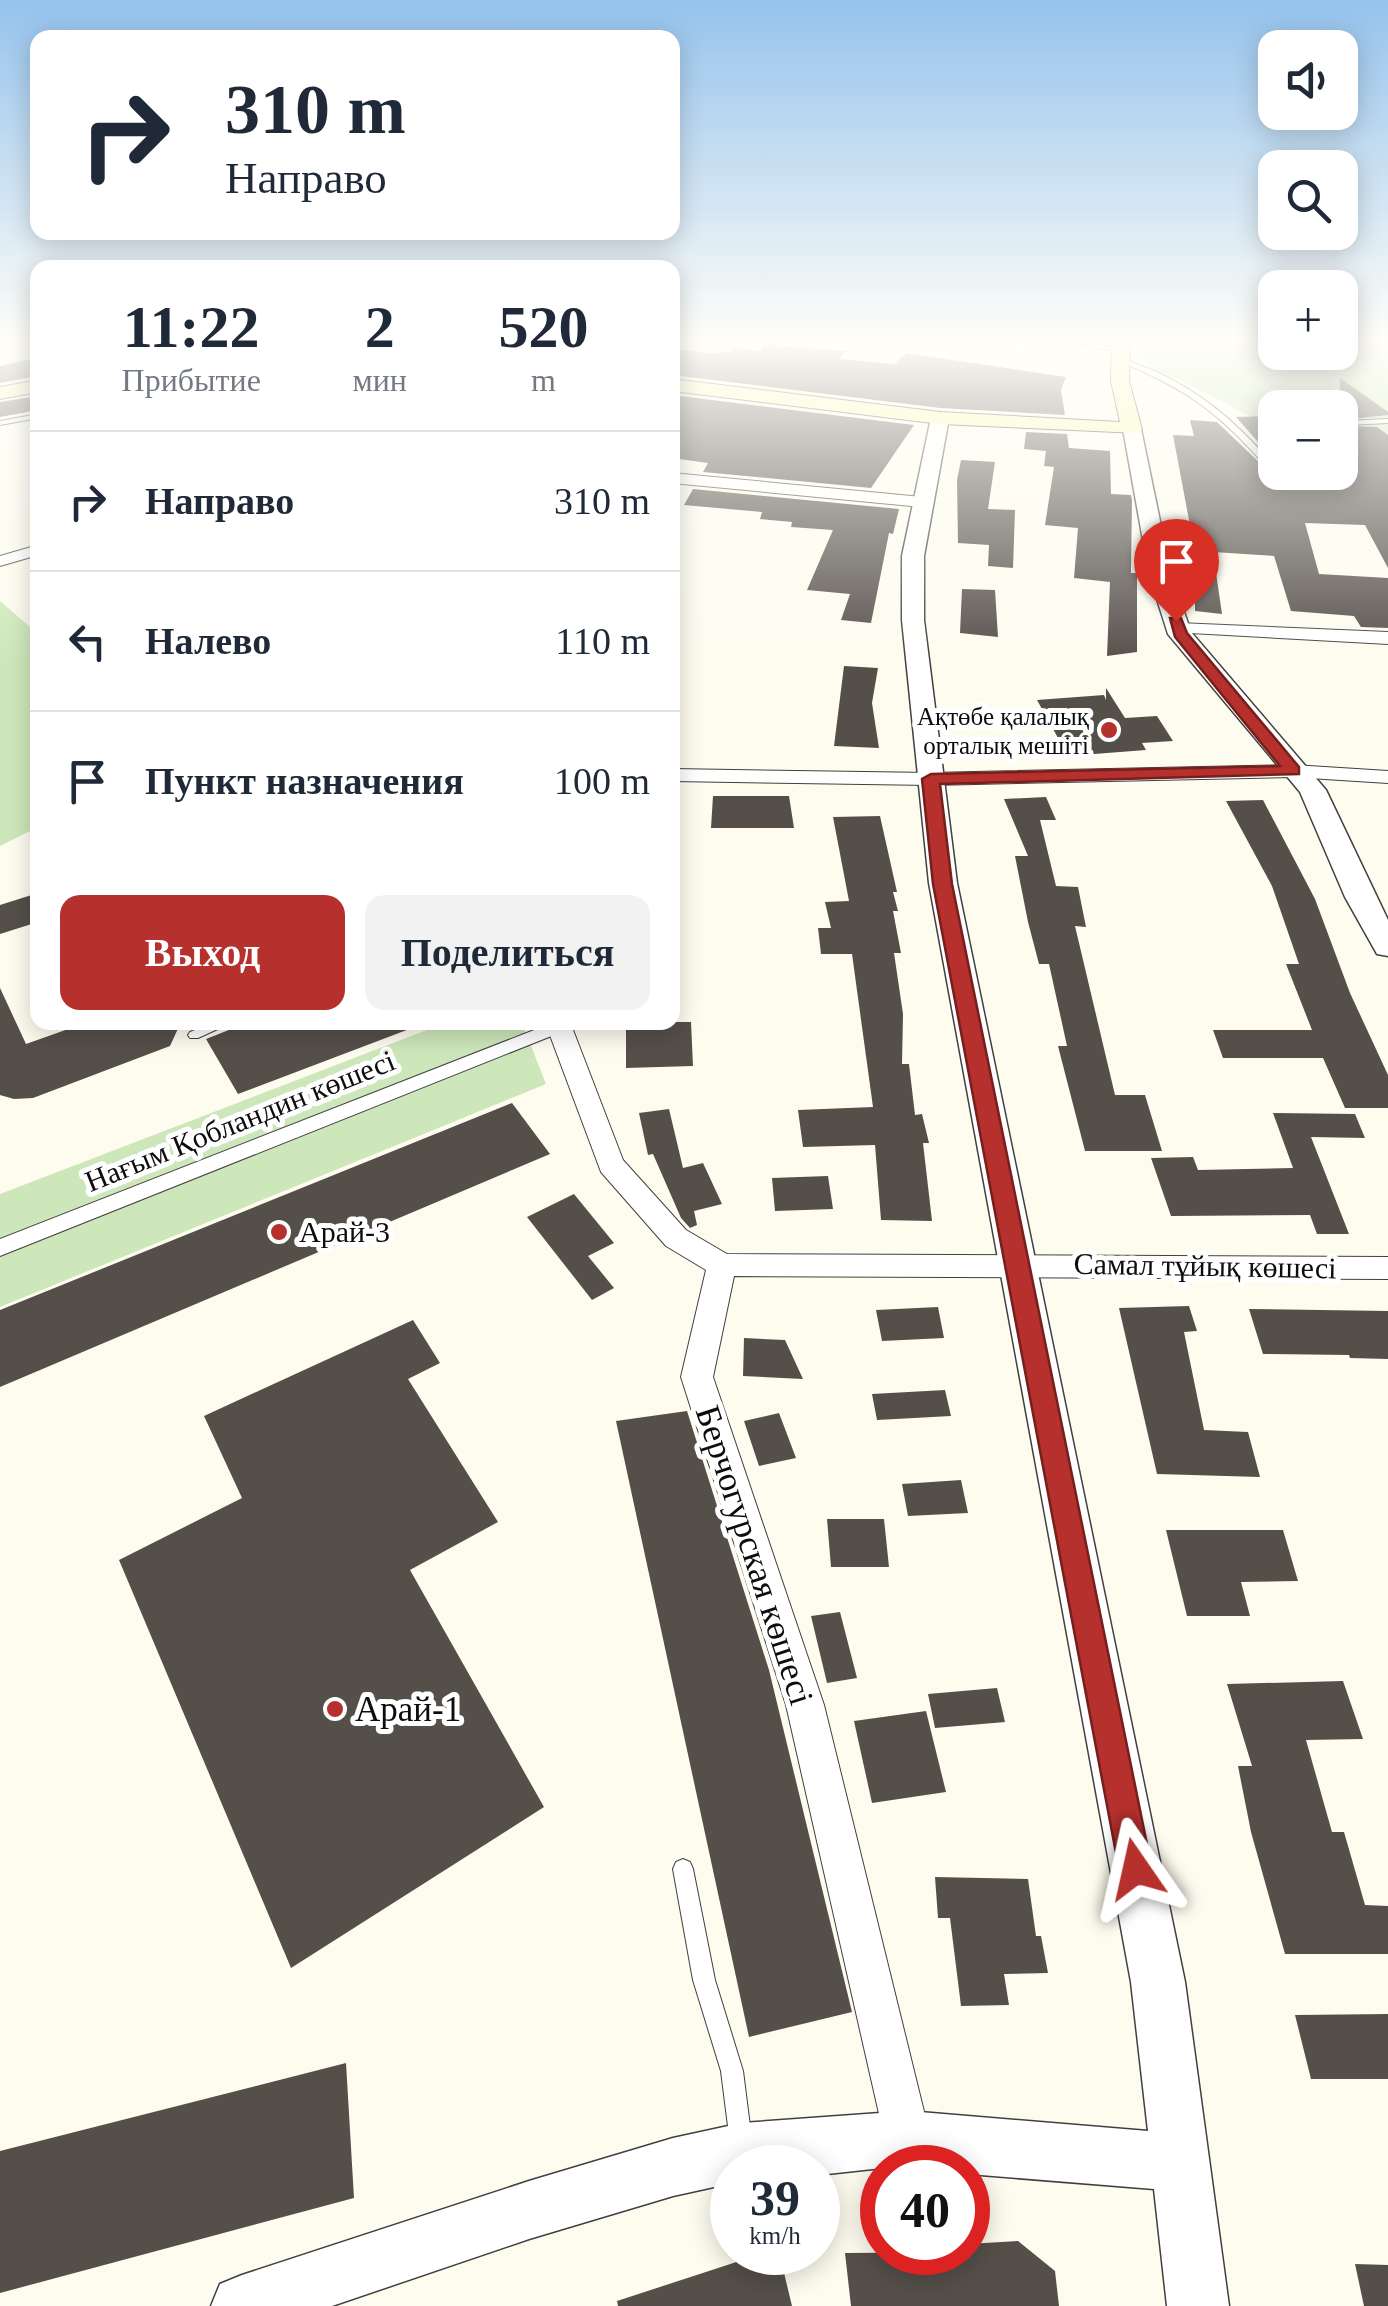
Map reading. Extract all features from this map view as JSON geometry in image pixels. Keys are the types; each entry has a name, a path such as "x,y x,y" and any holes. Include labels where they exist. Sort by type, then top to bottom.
{"street":[{"path":"933,449 913,556 913,620 942,884 1158,1982 1198,2306"},
{"path":"1136,449 1160,574 1178,628 1313,790 1360,897 1388,947"},
{"path":"680,479 922,502"},
{"path":"0,560 30,552"},
{"path":"1178,628 1388,638"},
{"path":"680,775 931,779 1293,770 1388,777"},
{"name":"Нағым Қобландин көшесі","path":"0,1248 545,1030"},
{"path":"560,1030 611,1165 676,1238 722,1266"},
{"name":"Самал тұйық көшесі","path":"722,1266 1388,1268"},
{"name":"Берчогурская көшесі","path":"722,1266 697,1377 805,1705 908,2140"},
{"path":"839,2145 908,2140 1178,2162"},
{"path":"242,2306 529,2210 710,2159"}],"lane":[{"path":"194,1035 207,1030"},
{"path":"683,1868 704,1980 732,2070 741,2145"}],"green space":[{"path":"1358,449 1388,449 1388,488 1358,472"},
{"path":"0,601 30,627 30,831 0,846"},
{"path":"427,1030 525,1030 546,1084 0,1307 0,1194"}],"building":[{"path":"680,449 898,449 871,488 703,472 708,463 680,459"},
{"path":"1024,449 1110,451 1111,494 1131,495 1132,500 1131,573 1137,573 1137,652 1107,656 1110,582 1074,578 1078,528 1045,525 1054,467 1044,466 1046,451"},
{"path":"1176,449 1245,449 1258,461 1258,490 1358,490 1358,449 1388,449 1388,568 1365,525 1305,523 1319,574 1388,578 1388,628 1361,627 1354,616 1291,611 1274,556 1213,552 1222,614 1195,611 1195,570 1191,570 1187,535 1192,536"},
{"path":"961,460 995,462 988,509 1015,510 1013,568 988,566 989,545 958,543 957,480"},
{"path":"693,489 899,509 893,534 889,533 871,623 841,620 850,594 807,590 833,530 791,527 792,522 760,519 762,512 684,505"},
{"path":"962,589 995,590 998,637 960,633"},
{"path":"844,666 878,668 872,703 879,748 834,746"},
{"name":"Ақтөбе қалалық орталық мешіті","path":"1106,688 1125,718 1157,716 1173,741 1142,743 1146,750 1068,756 1037,700 1104,695 1106,700"},
{"path":"713,796 789,796 794,828 711,828"},
{"path":"1046,797 1056,820 1040,820 1056,886 1078,887 1086,927 1075,926 1115,1095 1145,1095 1162,1151 1085,1151 1058,1046 1067,1046 1049,964 1039,964 1015,856 1028,856 1004,799"},
{"path":"1263,800 1315,899 1350,993 1388,1075 1388,1108 1345,1108 1323,1058 1223,1058 1213,1030 1312,1030 1286,964 1299,964 1272,886 1226,801"},
{"path":"880,816 897,892 893,892 898,911 893,911 901,953 894,953 903,1014 902,1064 909,1064 915,1115 922,1114 929,1143 923,1143 932,1221 881,1220 875,1145 803,1147 798,1110 873,1107 852,954 821,954 818,928 831,928 825,902 849,901 833,817"},
{"path":"30,896 30,925 0,934 0,905"},
{"path":"0,988 26,1044 65,1030 177,1030 170,1046 33,1098 0,1095"},
{"path":"680,1022 691,1022 693,1066 626,1068 626,1030 680,1030"},
{"path":"229,1030 407,1030 238,1094 206,1039"},
{"name":"Арай-3","path":"512,1103 550,1154 0,1387 0,1310"},
{"path":"669,1109 683,1168 703,1163 722,1204 694,1211 697,1225 690,1228 681,1218 653,1154 648,1155 639,1113"},
{"path":"1273,1113 1355,1114 1365,1138 1311,1137 1349,1234 1317,1234 1310,1215 1171,1216 1151,1158 1193,1157 1198,1170 1293,1168"},
{"path":"828,1176 833,1209 775,1211 772,1178"},
{"path":"574,1194 614,1243 588,1256 614,1288 592,1300 527,1217"},
{"path":"1189,1306 1197,1331 1184,1332 1204,1430 1248,1432 1260,1477 1157,1474 1119,1308"},
{"path":"938,1307 944,1338 882,1341 876,1310"},
{"path":"1249,1309 1388,1311 1388,1359 1263,1354"},
{"name":"Арай-1","path":"413,1320 440,1363 408,1379 498,1522 410,1570 544,1807 291,1968 119,1560 242,1498 204,1416"},
{"path":"744,1338 785,1340 803,1379 743,1376"},
{"path":"945,1390 951,1416 877,1420 872,1394"},
{"path":"687,1411 769,1670 852,2012 749,2037 616,1421"},
{"path":"779,1413 796,1458 759,1466 744,1421"},
{"path":"961,1480 968,1513 908,1516 902,1484"},
{"path":"827,1519 884,1519 889,1567 831,1567"},
{"path":"1166,1530 1283,1530 1298,1581 1241,1582 1250,1616 1187,1616"},
{"path":"840,1612 857,1678 827,1683 811,1616"},
{"path":"1343,1681 1363,1739 1306,1740 1332,1832 1344,1832 1365,1905 1388,1906 1388,1954 1285,1954 1251,1832 1238,1766 1252,1766 1227,1684"},
{"path":"997,1688 1005,1722 935,1728 928,1694"},
{"path":"926,1711 946,1792 872,1803 854,1721"},
{"path":"935,1877 1028,1879 1036,1936 1041,1936 1048,1973 1004,1974 1009,2005 961,2006 950,1918 938,1918"},
{"path":"1388,2014 1388,2079 1311,2079 1295,2015"},
{"path":"346,2063 354,2198 0,2293 0,2151"},
{"path":"1018,2241 1055,2271 1059,2306 851,2306 845,2253 860,2253 860,2275 990,2275 990,2243"},
{"path":"1355,2264 1388,2265 1388,2306 1364,2306"},
{"path":"710,2271 710,2275 785,2275 792,2306 618,2306 617,2301"}],"place":[{"name":"Ақтөбе қалалық орталық мешіті","path":"1109,730"},
{"name":"Арай-3","path":"279,1232"},
{"name":"Арай-1","path":"335,1709"}],"route":[{"path":"1136,1869 942,884 931,779 1293,770 1180,634 1176,621"}]}
